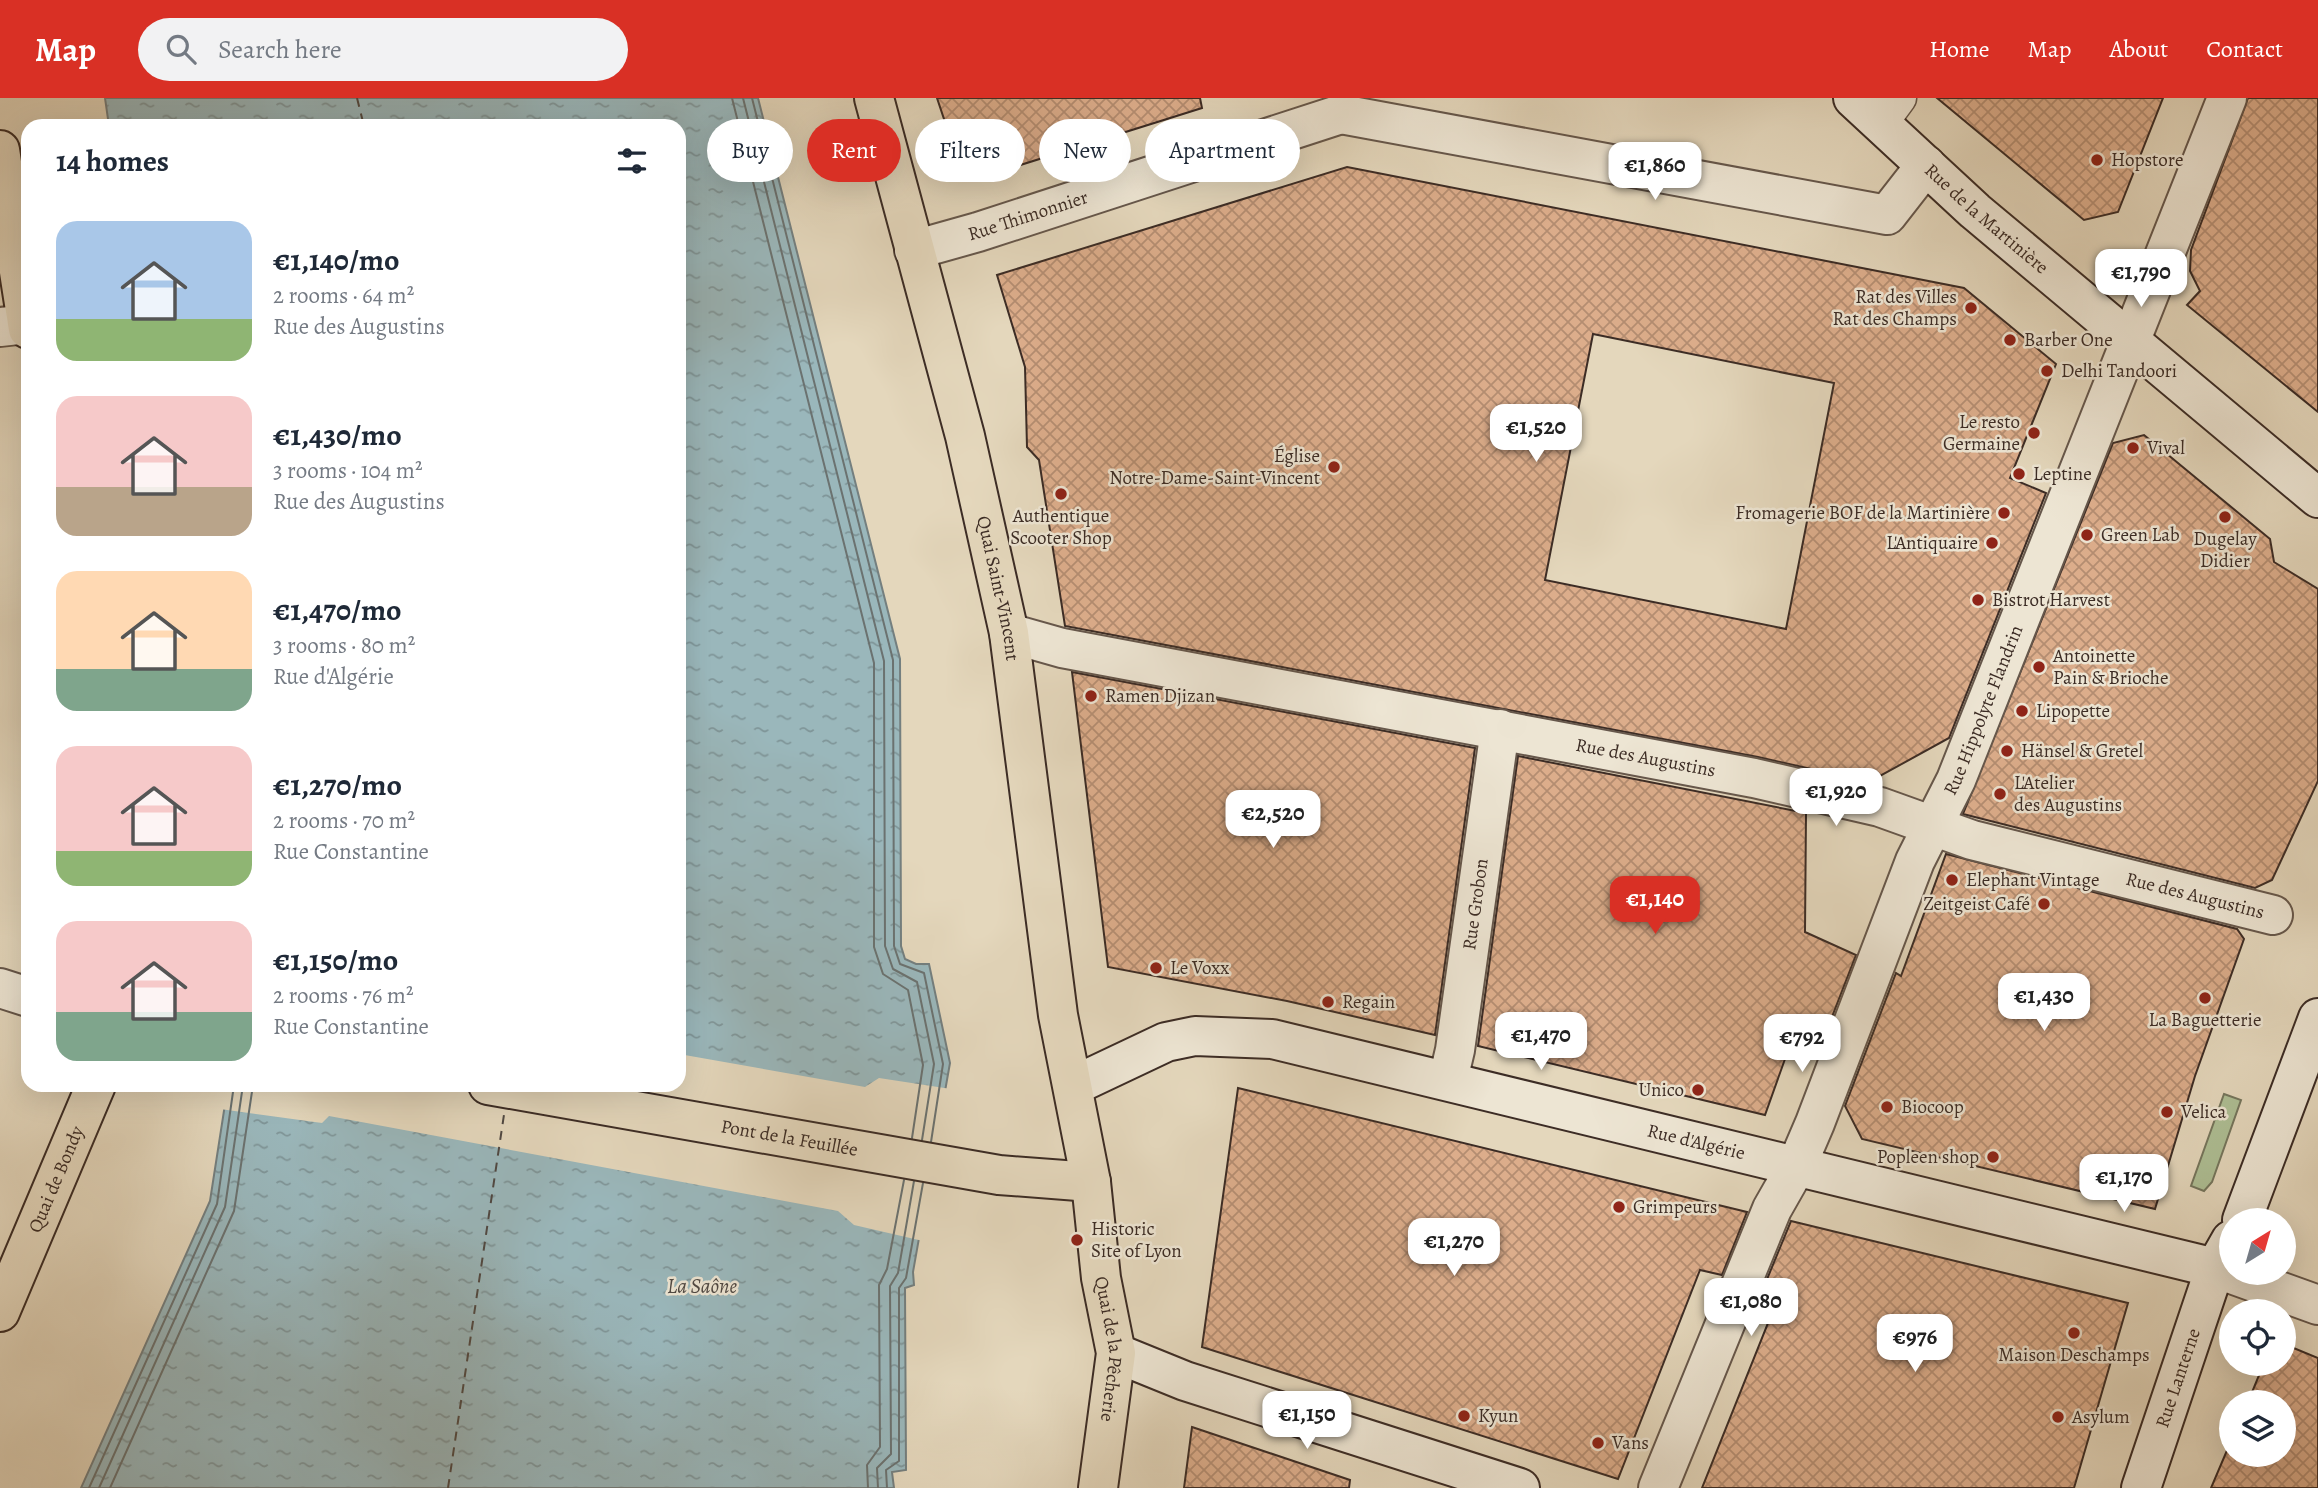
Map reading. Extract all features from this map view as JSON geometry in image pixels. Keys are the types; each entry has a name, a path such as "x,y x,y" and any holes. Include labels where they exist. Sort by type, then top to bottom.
{"main road":[{"name":"Quai Saint-Vincent","path":"874,98 965,436 1009,633 1055,992 1073,1086"},
{"path":"0,150 21,283"},
{"name":"Quai de la Pêcherie","path":"1073,1086 1091,1182 1101,1278 1116,1353 1098,1488"},
{"name":"Quai de Bondy","path":"0,1312 93,1092"},
{"name":"Pont de la Feuillée","path":"528,1092 990,1173 1091,1182"}],"street":[{"name":"Rue de la Martinière","path":"1853,98 1891,111 1926,165 1975,211 2318,498"},
{"name":"Rue Hippolyte Flandrin","path":"1658,1488 1772,1209 1797,1165 1915,861 1956,780 2227,98"},
{"name":"Rue Thimonnier","path":"914,250 978,232 1341,106"},
{"path":"1341,106 1887,215 1926,165"},
{"path":"0,327 21,327"},
{"name":"Rue des Augustins","path":"1009,633 1062,648 1766,781 1880,807 1972,840 2273,915"},
{"name":"Rue Grobon","path":"1448,1080 1455,1050 1500,729"},
{"path":"0,988 21,995"},
{"path":"2247,1208 2318,1018"},
{"name":"Rue d'Algérie","path":"1073,1086 1166,1042 1195,1036 1272,1039 1797,1165 2219,1253"},
{"name":"Rue Lanterne","path":"2141,1488 2219,1265"},
{"name":"Rue d'Algérie","path":"2281,1285 2318,1305"},
{"path":"1116,1353 1185,1381 1520,1488"}],"green space":[{"path":"2224,1094 2241,1100 2212,1182 2204,1191 2191,1186"}],"water":[{"name":"La Saône","path":"105,98 758,98 763,119 707,119 707,182 779,182 900,659 901,946 905,959 916,964 929,964 950,1063 913,1272 914,1285 905,1288 906,1470 892,1472 894,1488 81,1488 210,1201 227,1092 686,1092 686,119 108,119"}],"pier":[{"path":"686,1055 865,1087 879,1078 951,1089 923,1241 854,1225 838,1211 329,1116 322,1123 220,1109 223,1092 686,1092"}],"building":[{"path":"937,98 1200,98 1202,108 1167,119 1145,119 1145,126 1131,130 1131,119 1039,119 1039,159 1025,164 1025,119 944,119"},
{"path":"1937,98 2163,98 2118,212 2084,220"},
{"path":"2248,98 2318,98 2318,412 2187,305 2200,291 2190,271 2191,250"},
{"path":"1347,167 1964,288 2056,364 2010,478 2046,493 1949,738 1869,782 1758,757 1065,626 1039,460 1027,447 1025,367 997,275","holes":["1593,334 1834,383 1786,629 1545,580"]},
{"path":"2144,435 2270,539 2274,562 2318,589 2318,781 2272,880 2255,888 1963,814 2113,443"},
{"path":"1072,672 1475,748 1435,1035 1287,1001 1108,967"},
{"path":"1518,756 1806,813 1805,932 1856,955 1818,1053 1800,1017 1765,1115 1478,1046"},
{"path":"1946,854 2237,929 2244,939 2195,1076 2155,1209 1862,1139 1845,1106 1896,973 1901,976"},
{"path":"1238,1088 1747,1212 1722,1275 1700,1270 1618,1479 1202,1347"},
{"path":"1791,1221 2128,1303 2074,1488 1702,1488 1782,1288 1765,1284"},
{"path":"2296,1349 2318,1358 2318,1488 2211,1488 2220,1467 2296,1467 2296,1390 2253,1390 2259,1376 2296,1376"},
{"path":"1192,1427 1350,1480 1349,1488 1184,1488"}],"ferry route":[{"path":"357,98 362,119"},
{"path":"448,1488 505,1108"}],"place":[{"name":"Hopstore","path":"2097,160"},
{"name":"Rat des Villes Rat des Champs","path":"1971,308"},
{"name":"Barber One","path":"2010,340"},
{"name":"Delhi Tandoori","path":"2047,371"},
{"name":"Le resto Germaine","path":"2034,433"},
{"name":"Vival","path":"2133,448"},
{"name":"Église Notre-Dame-Saint-Vincent","path":"1334,467"},
{"name":"Leptine","path":"2019,474"},
{"name":"Authentique Scooter Shop","path":"1061,494"},
{"name":"Fromagerie BOF de la Martinière","path":"2004,513"},
{"name":"Dugelay Didier","path":"2225,517"},
{"name":"Green Lab","path":"2087,535"},
{"name":"L'Antiquaire","path":"1992,543"},
{"name":"Bistrot Harvest","path":"1978,600"},
{"name":"Antoinette Pain & Brioche","path":"2039,667"},
{"name":"Ramen Djizan","path":"1091,696"},
{"name":"Lipopette","path":"2022,711"},
{"name":"Hänsel & Gretel","path":"2007,751"},
{"name":"L'Atelier des Augustins","path":"2000,794"},
{"name":"Elephant Vintage","path":"1952,880"},
{"name":"Zeitgeist Café","path":"2044,904"},
{"name":"Le Voxx","path":"1156,968"},
{"name":"La Baguetterie","path":"2205,998"},
{"name":"Regain","path":"1328,1002"},
{"name":"Unico","path":"1698,1090"},
{"name":"Biocoop","path":"1887,1107"},
{"name":"Velica","path":"2167,1112"},
{"name":"Popleen shop","path":"1993,1157"},
{"name":"Grimpeurs","path":"1619,1207"},
{"name":"Historic Site of Lyon","path":"1077,1240"},
{"name":"Maison Deschamps","path":"2074,1333"},
{"name":"Kyun","path":"1464,1416"},
{"name":"Asylum","path":"2058,1417"},
{"name":"Vans","path":"1598,1443"}]}
